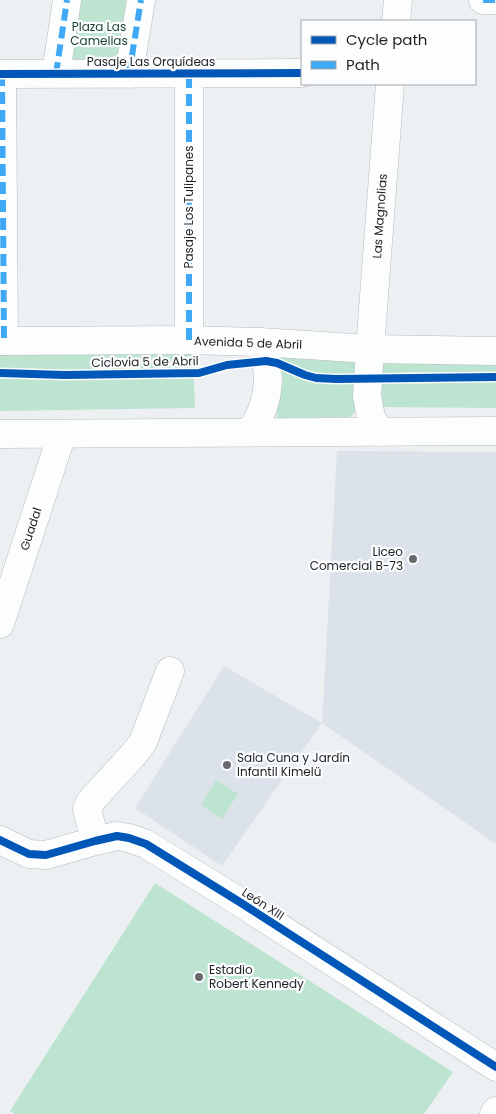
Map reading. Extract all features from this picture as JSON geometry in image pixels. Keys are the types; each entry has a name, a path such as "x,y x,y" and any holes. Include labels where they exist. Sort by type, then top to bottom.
{"street":[{"path":"56,74 67,0"},
{"path":"129,74 141,0"},
{"path":"396,20 398,0"},
{"path":"483,0 496,0"},
{"name":"Pasaje Las Orquídeas","path":"1,74 301,73"},
{"path":"1,74 2,341"},
{"name":"Pasaje Los Tulipanes","path":"189,74 189,340"},
{"name":"Las Magnolias","path":"379,432 371,417 367,396 390,85"},
{"name":"Avenida 5 de Abril","path":"2,341 189,340 260,342 370,349 496,351"},
{"path":"248,433 256,424 261,413 266,401 268,388 266,361 260,342"},
{"path":"0,434 496,431"},
{"name":"Guadal","path":"0,624 6,587 62,434"},
{"path":"95,841 87,810 90,802 143,742 170,671"},
{"name":"León XIII","path":"0,840 29,854 46,855 118,836 146,844 496,1067"}],"shaded area":[{"name":"Liceo Comercial B-73","path":"337,451 496,452 496,844 322,723"},
{"name":"Sala Cuna y Jardín Infantil Kimelü","path":"224,666 322,723 222,866 135,808"}],"green space":[{"name":"Plaza Las Camelias","path":"73,0 135,0 125,61 75,63 64,54"},
{"path":"193,351 195,408 0,411 0,354"},
{"path":"279,353 356,361 359,365 355,412 350,417 277,418 283,382"},
{"path":"379,363 496,364 496,408 379,407"},
{"path":"216,780 238,794 222,819 201,805"},
{"name":"Estadio Robert Kennedy","path":"155,883 453,1072 424,1114 15,1114 10,1111"}],"marked path":[{"path":"56,74 67,0"},
{"path":"129,74 141,0"},
{"path":"483,0 496,0"},
{"path":"2,74 4,341"},
{"path":"189,74 189,340"}],"cycle path":[{"path":"0,74 301,73"},
{"name":"Ciclovia 5 de Abril","path":"0,373 65,375 199,373 227,365 266,361 277,363 316,378 496,377"},
{"path":"0,840 29,854 46,855 117,836 146,844 496,1067"}],"place":[{"name":"Liceo Comercial B-73","path":"413,559"},
{"name":"Sala Cuna y Jardín Infantil Kimelü","path":"227,765"},
{"name":"Estadio Robert Kennedy","path":"199,977"}]}
